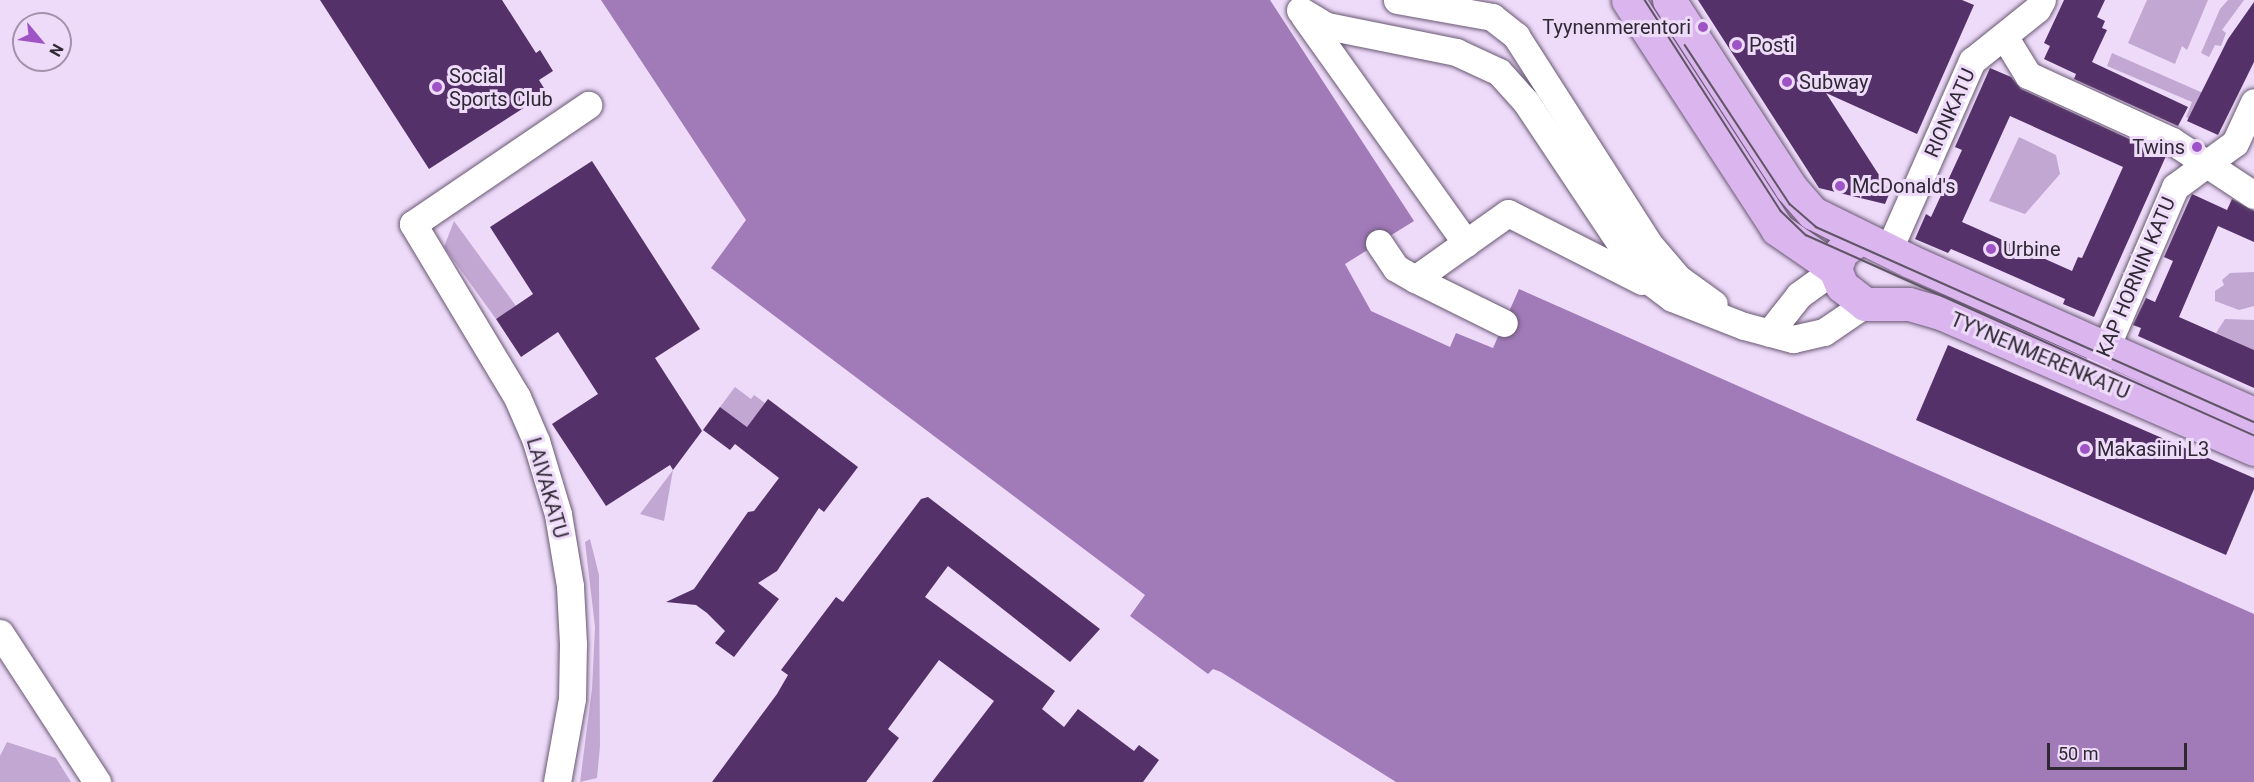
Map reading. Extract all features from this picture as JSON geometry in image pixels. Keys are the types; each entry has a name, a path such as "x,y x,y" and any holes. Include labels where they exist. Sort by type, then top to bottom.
{"main road":[{"path":"1628,0 1777,229 1835,269 1842,286 1865,304"},
{"name":"TYYNENMERENKATU","path":"1669,0 1804,206 1824,220 2254,414"},
{"path":"1835,269 1840,252 1875,243"},
{"name":"TYYNENMERENKATU","path":"1865,304 1909,304 1941,313 2254,449"}],"street":[{"path":"1397,0 1492,17 1516,36 1649,244 1677,278 1756,330"},
{"name":"RIONKATU","path":"1875,243 1972,61 2037,9 2042,0"},
{"path":"1297,5 1327,26 1474,58 1499,72 1512,84 1587,197 1648,280 1672,298"},
{"path":"1297,5 1466,243"},
{"path":"2004,36 2028,75 2172,141 2254,195"},
{"name":"KAP HORNIN KATU","path":"2092,378 2175,187 2235,143 2254,102"},
{"name":"LAIVAKATU","path":"557,782 572,699 573,644 570,586 558,514 536,441 517,397 413,224 588,105"},
{"path":"1415,279 1508,213 1672,298 1756,330 1793,339 1824,332 1865,304"},
{"path":"1379,243 1396,268 1504,323"},
{"path":"1756,330 1804,290 1835,269"},
{"path":"0,633 97,782"}],"shaded area":[{"path":"601,0 1270,0 1414,221 1345,264 1371,311 1450,347 1456,333 1493,348 1519,289 2254,614 2254,782 1396,782 1221,672 1213,669 1208,674 1130,616 1145,595 711,268 746,220"},
{"path":"2147,0 2208,0 2187,50 2182,46 2175,64 2128,43"},
{"path":"2228,0 2244,0 2222,30 2226,33 2221,46 2215,45 2209,57 2201,53 2220,9"},
{"path":"2112,53 2203,93 2191,120 2186,117 2192,102 2107,66"},
{"path":"2019,137 2056,155 2060,174 2025,214 1989,201"},
{"path":"454,221 516,306 496,319 444,247"},
{"path":"2254,272 2254,306 2239,310 2215,301 2215,291 2224,285 2222,280 2230,273"},
{"path":"2225,319 2254,320 2254,350 2216,333"},
{"path":"735,387 751,399 754,395 765,403 747,427 720,407"},
{"path":"673,470 664,521 640,514"},
{"path":"590,539 599,575 600,746 597,778 580,782 592,689 595,627 585,542"},
{"path":"7,742 56,758 71,782 0,782 0,756"}],"building":[{"path":"320,0 502,0 536,53 540,50 553,71 539,80 547,93 429,169"},
{"path":"1698,0 1962,0 1974,5 1917,134 1826,93 1890,192 1885,204 1819,188"},
{"path":"2064,0 2105,0 2097,17 2105,21 2102,28 2107,30 2092,62 2188,107 2178,126 2074,79 2076,74 2044,59 2050,46 2044,43"},
{"path":"2254,2 2254,62 2218,135 2187,121 2228,39"},
{"path":"1990,68 2011,77 2021,89 2166,156 2094,317 2063,304 2065,299 1972,258 1951,249 1948,253 1915,239 1926,214 1931,217 1962,150 1955,147","holes":["2010,116 2123,167 2082,258 2078,257 2072,271 1962,222"]},
{"path":"592,161 700,329 655,358 702,431 673,470 670,465 606,506 552,424 598,394 558,332 521,357 496,319 533,294 490,227"},
{"path":"2192,194 2227,210 2232,199 2254,211 2254,242 2218,226 2179,317 2254,350 2254,388 2138,336 2141,328 2133,325 2146,298 2155,302 2173,261 2164,257"},
{"name":"Makasiini L3","path":"1948,345 2254,478 2254,489 2226,555 1916,420"},
{"path":"768,399 858,467 824,512 819,508 777,571 758,583 779,599 734,657 715,643 725,631 707,613 696,605 666,602 694,589 748,512 754,511 779,478 735,444 730,450 703,430 720,407 747,427"},
{"path":"928,497 1100,629 1070,662 948,566 925,597 1055,691 1042,709 1064,727 1078,709 1134,751 1139,745 1159,760 1143,782 932,782 994,701 939,660 888,729 899,738 866,782 712,782 777,694 788,675 781,670 836,597 843,602 921,499"}],"tram line":[{"path":"1645,0 1781,211 1806,235 2254,435"},
{"path":"1685,45 1790,204 1816,227 2254,422"}],"place":[{"name":"Tyynenmerentori","path":"1703,27"},
{"name":"Posti","path":"1737,45"},
{"name":"Subway","path":"1787,82"},
{"name":"Social Sports Club","path":"437,87"},
{"name":"Twins","path":"2197,147"},
{"name":"McDonald's","path":"1840,186"},
{"name":"Urbine","path":"1991,249"},
{"name":"Makasiini L3","path":"2085,449"}]}
